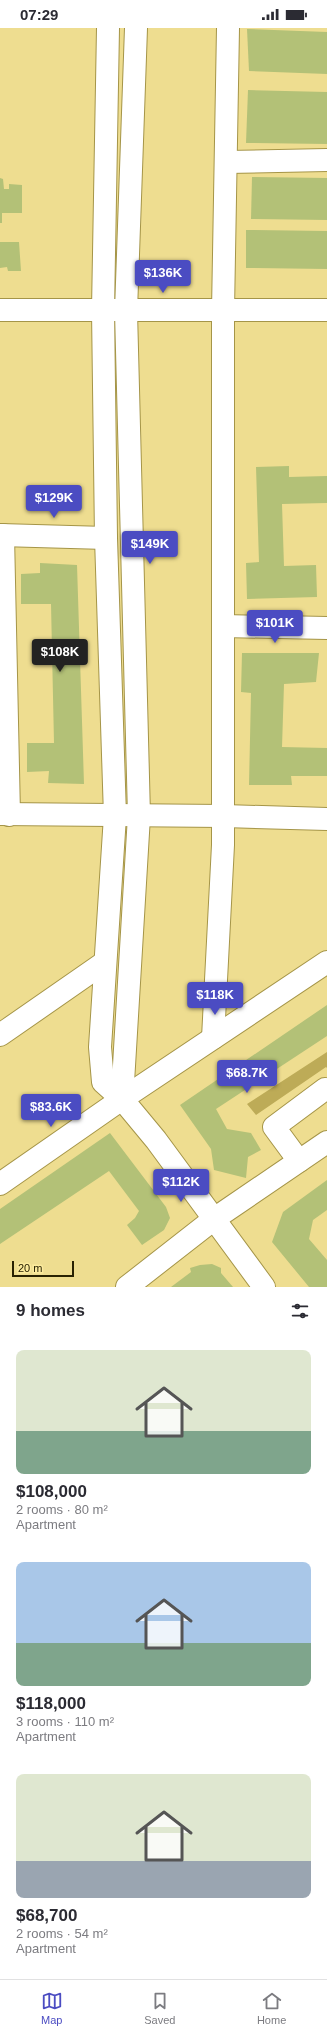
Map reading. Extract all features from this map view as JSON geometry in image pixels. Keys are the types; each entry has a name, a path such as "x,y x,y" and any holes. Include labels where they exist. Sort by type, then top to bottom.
{"street":[{"path":"108,28 103,310 106,538 115,816 100,1047 104,1082 122,1099 156,1140 264,1287"},
{"path":"122,1099 139,816 126,311 136,28"},
{"path":"213,1038 224,816 223,311 228,28"},
{"path":"226,162 327,160"},
{"path":"0,310 327,310"},
{"path":"106,538 1,535 5,814 224,816 327,819"},
{"path":"223,626 327,628"},
{"path":"0,1035 105,962"},
{"path":"0,1184 122,1099 327,962"},
{"path":"299,1161 274,1127 325,1089"},
{"path":"127,1287 214,1219 327,1142"}],"shaded area":[{"path":"327,1052 327,1068 326,1067 256,1115 247,1104"}],"building":[{"path":"247,29 327,32 327,74 249,71"},
{"path":"248,90 327,92 327,144 246,143"},
{"path":"252,177 327,178 327,220 251,219"},
{"path":"0,178 3,179 4,189 9,189 9,184 22,185 22,213 2,213 2,223 0,223"},
{"path":"246,230 327,231 327,269 246,268"},
{"path":"0,242 19,242 21,271 8,271 7,267 0,268"},
{"path":"289,466 289,477 327,476 327,503 282,504 284,566 316,565 317,597 247,599 246,563 259,562 256,467"},
{"path":"40,563 77,565 84,784 48,783 49,771 27,772 27,743 54,743 51,604 21,604 21,574 40,573"},
{"path":"242,653 319,653 316,682 284,684 282,747 327,748 327,776 291,776 292,785 249,785 251,693 241,692"},
{"path":"327,1005 327,1036 216,1109 227,1129 251,1133 261,1150 248,1157 246,1178 214,1170 211,1149 180,1105"},
{"path":"110,1133 166,1207 170,1218 164,1230 142,1245 127,1225 135,1218 139,1211 109,1171 0,1244 0,1209"},
{"path":"327,1180 327,1210 313,1220 309,1239 327,1260 327,1287 309,1287 272,1242 283,1212"},
{"path":"212,1264 221,1268 221,1273 233,1287 171,1287 191,1272 190,1268"}]}
